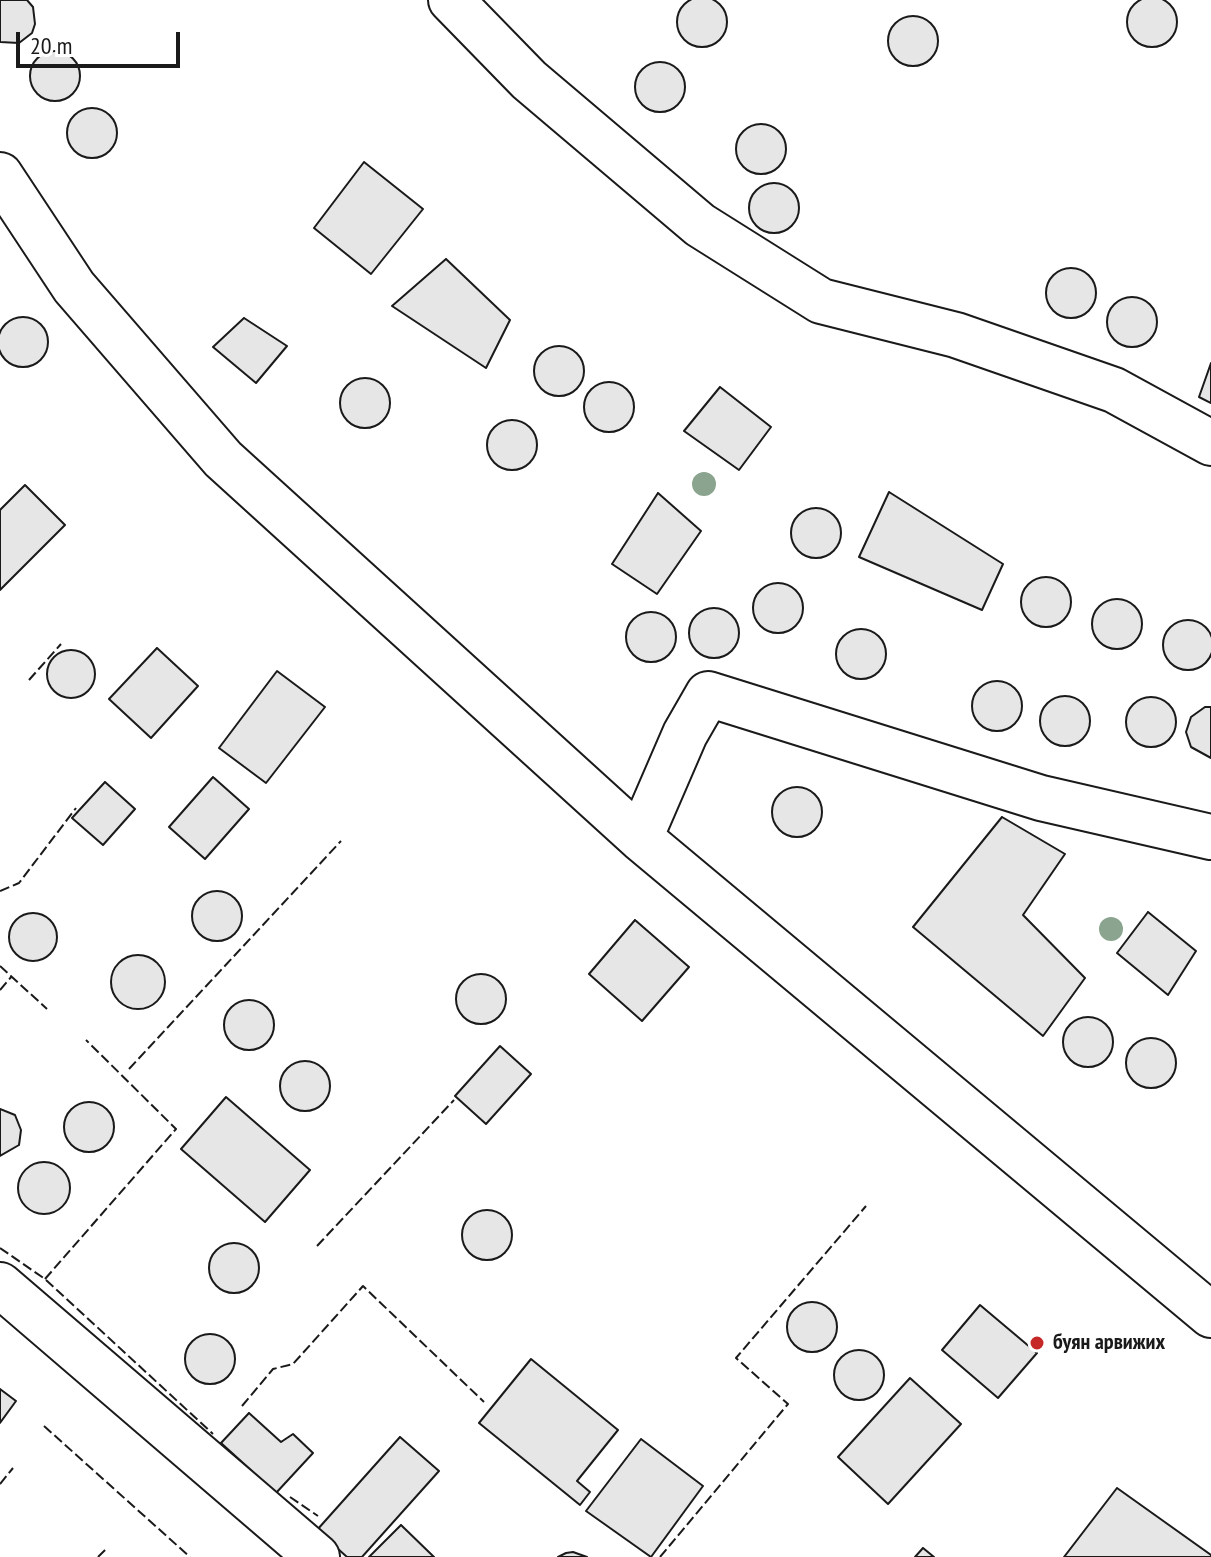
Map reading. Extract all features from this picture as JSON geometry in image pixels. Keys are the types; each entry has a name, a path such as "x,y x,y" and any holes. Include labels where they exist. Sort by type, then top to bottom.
{"street":[{"path":"451,0 529,80 700,225 821,301 956,335 1114,390 1211,443"},
{"path":"0,175 74,287 223,459 640,838 1211,1315"},
{"path":"640,838 685,734 708,694 763,708 826,734 1041,798 1211,837"},
{"path":"0,1285 317,1557"}],"building":[{"path":"702,-3 719,5 727,22 719,39 702,47 685,39 677,22 685,5"},
{"path":"1152,-3 1169,5 1177,22 1169,39 1152,47 1135,39 1127,22 1135,5"},
{"path":"0,0 27,0 33,7 35,24 32,33 19,43 0,42"},
{"path":"913,16 931,23 938,41 931,59 913,66 895,59 888,41 895,23"},
{"path":"55,51 73,58 80,76 73,94 55,101 37,94 30,76 37,58"},
{"path":"660,62 678,69 685,87 678,105 660,112 642,105 635,87 642,69"},
{"path":"92,108 110,115 117,133 110,151 92,158 74,151 67,133 74,115"},
{"path":"761,124 779,131 786,149 779,167 761,174 743,167 736,149 743,131"},
{"path":"364,162 423,209 371,274 314,228"},
{"path":"774,183 792,190 799,208 792,226 774,233 756,226 749,208 756,190"},
{"path":"446,259 510,320 486,368 392,306"},
{"path":"1071,268 1089,275 1096,293 1089,311 1071,318 1053,311 1046,293 1053,275"},
{"path":"1132,297 1150,304 1157,322 1150,340 1132,347 1114,340 1107,322 1114,304"},
{"path":"23,317 41,324 48,342 41,360 23,367 5,360 -2,342 5,324"},
{"path":"244,318 287,346 256,383 213,347"},
{"path":"559,346 577,353 584,371 577,389 559,396 541,389 534,371 541,353"},
{"path":"1211,363 1211,403 1199,397"},
{"path":"365,378 383,385 390,403 383,421 365,428 347,421 340,403 347,385"},
{"path":"609,382 627,389 634,407 627,425 609,432 591,425 584,407 591,389"},
{"path":"720,387 771,427 739,470 684,431"},
{"path":"512,420 530,427 537,445 530,463 512,470 494,463 487,445 494,427"},
{"path":"25,485 65,525 0,590 0,510"},
{"path":"889,492 1003,564 982,610 859,557"},
{"path":"658,493 701,531 657,594 612,564"},
{"path":"816,508 834,515 841,533 834,551 816,558 798,551 791,533 798,515"},
{"path":"1046,577 1064,584 1071,602 1064,620 1046,627 1028,620 1021,602 1028,584"},
{"path":"778,583 796,590 803,608 796,626 778,633 760,626 753,608 760,590"},
{"path":"1117,599 1135,606 1142,624 1135,642 1117,649 1099,642 1092,624 1099,606"},
{"path":"714,608 732,615 739,633 732,651 714,658 696,651 689,633 696,615"},
{"path":"651,612 669,619 676,637 669,655 651,662 633,655 626,637 633,619"},
{"path":"1188,620 1206,627 1213,645 1206,663 1188,670 1170,663 1163,645 1170,627"},
{"path":"861,629 879,636 886,654 879,672 861,679 843,672 836,654 843,636"},
{"path":"157,648 198,686 151,738 109,699"},
{"path":"71,650 88,657 95,674 88,691 71,698 54,691 47,674 54,657"},
{"path":"277,671 325,707 266,783 219,748"},
{"path":"997,681 1015,688 1022,706 1015,724 997,731 979,724 972,706 979,688"},
{"path":"1065,696 1083,703 1090,721 1083,739 1065,746 1047,739 1040,721 1047,703"},
{"path":"1151,697 1169,704 1176,722 1169,740 1151,747 1133,740 1126,722 1133,704"},
{"path":"1205,707 1211,707 1211,758 1191,747 1186,732 1191,717"},
{"path":"213,777 249,809 205,859 169,827"},
{"path":"105,782 135,809 103,845 72,818"},
{"path":"797,787 815,794 822,812 815,830 797,837 779,830 772,812 779,794"},
{"path":"1002,817 1065,854 1023,915 1085,978 1043,1036 913,927"},
{"path":"217,891 235,898 242,916 235,934 217,941 199,934 192,916 199,898"},
{"path":"1148,912 1196,951 1168,995 1117,953"},
{"path":"33,913 50,920 57,937 50,954 33,961 16,954 9,937 16,920"},
{"path":"635,920 689,967 642,1021 589,974"},
{"path":"138,955 149,957 157,963 163,971 163,993 157,1001 149,1007 138,1009 127,1007 119,1001 113,993 111,982 113,971 119,963 127,957"},
{"path":"481,974 499,981 506,999 499,1017 481,1024 463,1017 456,999 463,981"},
{"path":"249,1000 267,1007 274,1025 267,1043 249,1050 231,1043 224,1025 231,1007"},
{"path":"1088,1017 1106,1024 1113,1042 1106,1060 1088,1067 1070,1060 1063,1042 1070,1024"},
{"path":"1151,1038 1169,1045 1176,1063 1169,1081 1151,1088 1133,1081 1126,1063 1133,1045"},
{"path":"500,1046 531,1074 486,1124 455,1096"},
{"path":"305,1061 323,1068 330,1086 323,1104 305,1111 287,1104 280,1086 287,1068"},
{"path":"226,1097 310,1170 265,1222 181,1149"},
{"path":"89,1102 107,1109 114,1127 107,1145 89,1152 71,1145 64,1127 71,1109"},
{"path":"0,1109 15,1115 21,1130 19,1145 0,1156"},
{"path":"44,1162 63,1169 70,1188 63,1207 44,1214 25,1207 18,1188 25,1169"},
{"path":"487,1210 505,1217 512,1235 505,1253 487,1260 469,1253 462,1235 469,1217"},
{"path":"234,1243 252,1250 259,1268 252,1286 234,1293 216,1286 209,1268 216,1250"},
{"path":"812,1302 830,1309 837,1327 830,1345 812,1352 794,1345 787,1327 794,1309"},
{"path":"980,1305 1037,1353 998,1398 942,1350"},
{"path":"210,1334 228,1341 235,1359 228,1377 210,1384 192,1377 185,1359 192,1341"},
{"path":"859,1350 877,1357 884,1375 877,1393 859,1400 841,1393 834,1375 841,1357"},
{"path":"531,1359 618,1430 577,1481 590,1492 580,1505 479,1423"},
{"path":"910,1378 961,1424 888,1504 838,1457"},
{"path":"0,1389 16,1401 0,1423"},
{"path":"249,1413 281,1442 293,1434 313,1453 276,1493 221,1443"},
{"path":"400,1437 439,1471 362,1557 347,1557 317,1530"},
{"path":"641,1439 703,1486 651,1557 586,1511"},
{"path":"1117,1488 1211,1555 1211,1557 1064,1557"},
{"path":"401,1525 434,1557 369,1557"},
{"path":"923,1548 934,1557 915,1557"},
{"path":"566,1553 587,1557 558,1557"}],"fence":[{"path":"29,680 61,644"},
{"path":"0,891 19,883 76,808"},
{"path":"129,1069 341,841"},
{"path":"0,966 47,1009"},
{"path":"0,990 12,976"},
{"path":"45,1279 176,1129 86,1040"},
{"path":"317,1246 454,1100"},
{"path":"660,1557 788,1404 736,1358 866,1206"},
{"path":"0,1248 45,1279 213,1434"},
{"path":"242,1406 273,1369 293,1364 363,1286 484,1402"},
{"path":"44,1426 190,1557"},
{"path":"0,1484 13,1468"},
{"path":"290,1497 318,1516"},
{"path":"98,1557 107,1548"}],"place":[{"name":"буян арвижих","path":"1037,1343"}]}
